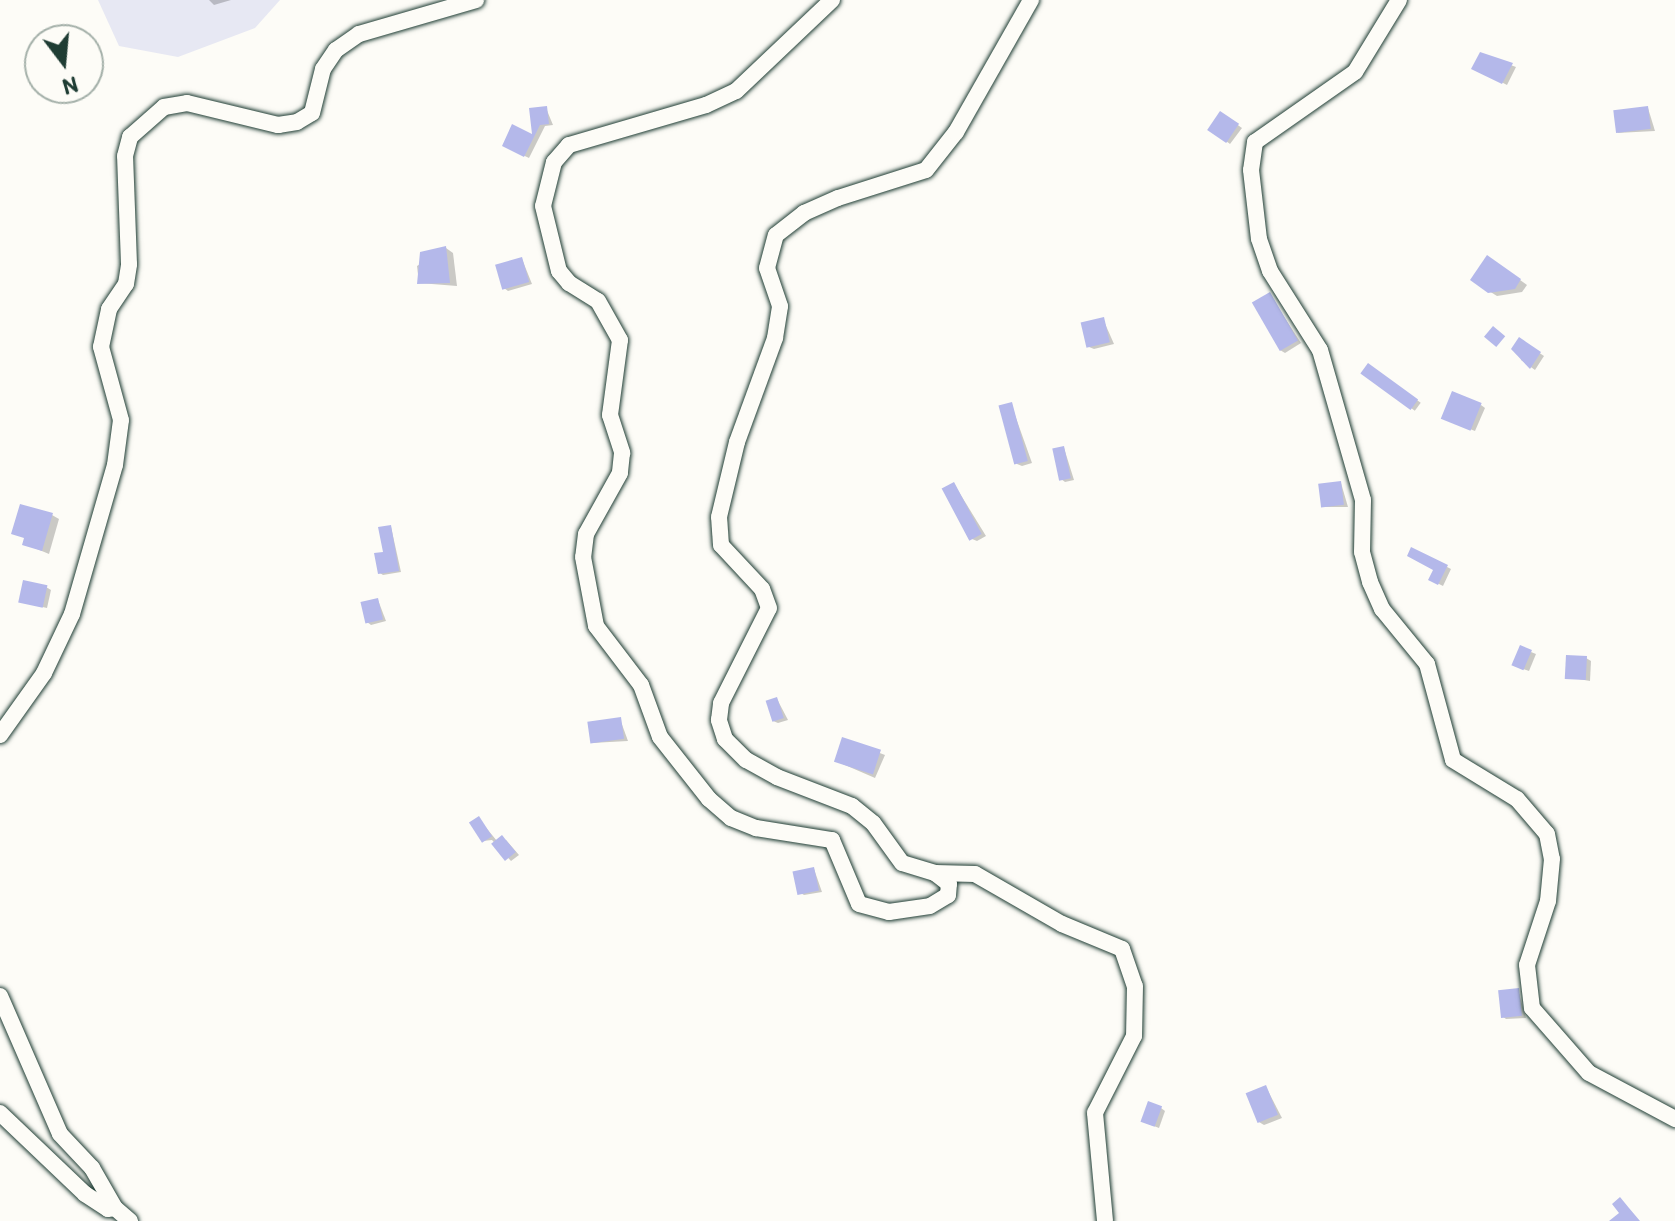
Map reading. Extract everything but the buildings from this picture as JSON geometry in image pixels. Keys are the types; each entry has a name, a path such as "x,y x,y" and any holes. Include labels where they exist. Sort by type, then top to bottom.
{"street":[{"path":"0,735 44,673 72,614 115,465 121,420 101,347 109,309 126,284 129,264 125,156 130,137 164,107 187,103 278,125 297,122 312,113 323,69 347,42 359,34 452,4 476,0"},
{"path":"832,0 736,91 706,105 602,131 569,145 554,162 543,206 552,253 569,283 598,301 620,340 610,415 622,453 620,473 586,534 583,557 596,626 641,685 660,737 709,799 731,818 756,828 832,840 859,904 869,909 913,911 941,900 948,895 949,884 935,873"},
{"path":"1031,0 956,132 926,170 838,198 804,213 776,235 767,268 780,306 775,338 737,442 719,517 721,545 762,589 769,608 721,703 725,739 746,760 852,806 873,823 902,863 935,873 975,874 1062,924 1122,949 1135,986 1134,1036 1095,1113 1105,1221"},
{"path":"1399,0 1355,72 1255,142 1251,170 1259,239 1270,271 1320,350 1363,500 1362,552 1370,582 1382,609 1427,664 1453,760 1517,799 1547,834 1552,859 1548,901 1527,965 1532,1008 1589,1073 1675,1119"},
{"path":"0,996 60,1134 92,1168 115,1208 130,1221"},
{"path":"0,1113 85,1194 108,1209 115,1208"}],"shaded area":[{"path":"98,0 280,0 255,28 178,57 119,46"}]}
